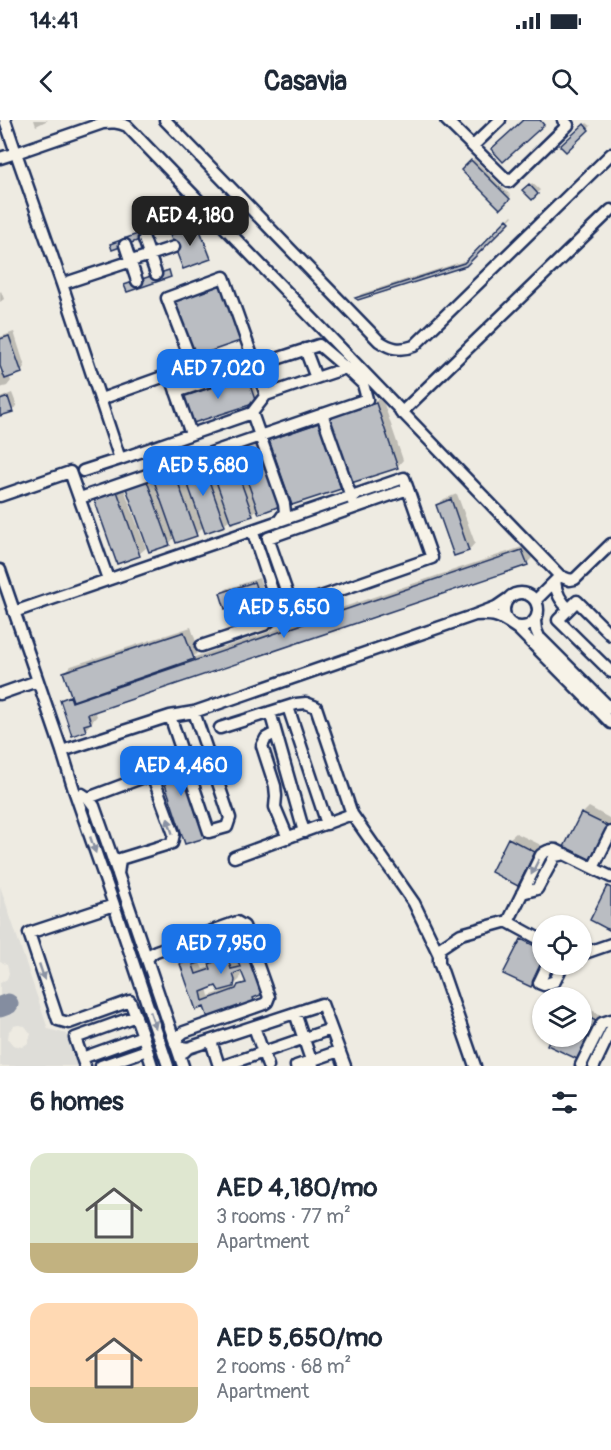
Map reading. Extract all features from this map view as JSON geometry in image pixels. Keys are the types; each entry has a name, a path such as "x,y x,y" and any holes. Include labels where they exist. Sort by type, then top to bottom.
{"lane":[{"path":"4,120 120,459"},
{"path":"165,120 379,341 397,350 414,346 611,154"},
{"path":"446,120 509,182 568,125 563,120"},
{"path":"473,146 500,120"},
{"path":"0,158 103,123 120,123 127,126 558,579 558,594 567,611"},
{"path":"401,413 611,210"},
{"path":"62,284 146,246 174,247"},
{"path":"128,253 136,278 155,272 146,246"},
{"path":"200,384 167,298 224,277 266,394"},
{"path":"80,498 367,399 363,384 319,345 176,392"},
{"path":"305,350 316,378"},
{"path":"100,399 193,366"},
{"path":"0,496 72,476 252,413 266,394 346,368"},
{"path":"170,374 191,434"},
{"path":"252,413 284,504 285,512 278,521"},
{"path":"322,414 355,508"},
{"path":"72,476 108,579"},
{"path":"14,612 404,478 408,489 432,558 292,607 268,538 408,489"},
{"path":"278,521 283,533"},
{"path":"201,646 264,625 274,617 275,599 252,530"},
{"path":"538,597 558,579 575,579 611,544"},
{"path":"0,570 168,1066"},
{"path":"62,750 170,716 194,712 475,615 496,607 518,593 553,600 567,611"},
{"path":"512,596 504,606 504,613 511,624 521,628 535,621"},
{"path":"538,597 539,610 535,621 539,637 611,709"},
{"path":"611,635 577,601 558,620 611,672"},
{"path":"475,615 490,614 500,617 518,629 611,723"},
{"path":"0,694 37,681"},
{"path":"220,728 306,703 315,708 352,814 414,903 439,955"},
{"path":"288,707 327,824"},
{"path":"170,716 209,832 227,827 230,818 194,712"},
{"path":"270,712 304,832"},
{"path":"275,734 266,738 262,746 275,786 275,807 288,838"},
{"path":"88,798 144,777 154,780 174,834 172,843 120,859 118,874"},
{"path":"74,790 88,798 94,806 181,1062"},
{"path":"234,857 352,814"},
{"path":"593,868 611,832"},
{"path":"508,922 541,855 551,849 611,877"},
{"path":"611,867 611,872"},
{"path":"114,905 28,933 58,1020 69,1023 145,996"},
{"path":"147,960 156,951 237,922 244,926 269,997 264,1004 184,1032 177,1033 170,1029"},
{"path":"475,1066 439,962 440,948 461,934 500,923 508,922 532,935"},
{"path":"592,951 611,944"},
{"path":"143,949 156,951"},
{"path":"542,975 539,982 544,985 555,981 558,975"},
{"path":"130,1001 153,1066"},
{"path":"175,1043 188,1048 322,1004 345,1066"},
{"path":"295,1013 312,1063"},
{"path":"136,1016 75,1038 83,1062 143,1036"},
{"path":"611,1020 602,1023 581,1065 594,1065 611,1030"},
{"path":"254,1027 268,1066"},
{"path":"211,1041 221,1066 332,1029"},
{"path":"175,1043 184,1032"},
{"path":"181,1062 183,1053 188,1048"},
{"path":"101,1066 147,1050"},
{"path":"296,1066 312,1063 339,1051"}],"shaded area":[{"path":"0,886 48,1029 67,1034 78,1066 0,1066 0,983 7,979 9,973 7,965 0,961","holes":["14,1026 25,1026 31,1034 28,1043 22,1047 13,1045 8,1039 9,1031"]}],"building":[{"path":"523,120 540,120 544,125 503,162 491,149"},
{"path":"584,124 589,130 566,152 560,146"},
{"path":"471,160 510,199 500,209 461,170"},
{"path":"529,184 538,194 532,200 522,190"},
{"path":"507,219 510,222 466,266 358,300 355,298 464,263"},
{"path":"198,225 211,259 183,269 170,235"},
{"path":"154,228 156,234 112,250 110,244"},
{"path":"169,270 171,277 127,292 124,285"},
{"path":"221,285 240,341 194,357 174,301"},
{"path":"9,336 22,373 5,379 0,366 0,339"},
{"path":"247,376 256,403 190,424 181,397"},
{"path":"8,397 13,412 0,416 0,400"},
{"path":"376,403 398,468 348,484 326,419"},
{"path":"319,423 341,489 292,505 269,440"},
{"path":"257,441 280,506 259,514 236,449"},
{"path":"230,451 253,516 231,523 208,459"},
{"path":"202,461 225,526 205,533 182,468"},
{"path":"174,471 197,536 176,543 153,478"},
{"path":"147,481 170,545 149,552 126,488"},
{"path":"117,491 140,556 117,564 94,499"},
{"path":"451,499 469,551 454,556 436,505"},
{"path":"522,550 528,565 88,714 91,723 84,725 86,731 72,736 60,700 70,696 72,702"},
{"path":"254,582 260,598 225,609 220,593"},
{"path":"184,632 194,659 73,701 63,672"},
{"path":"177,751 205,838 185,844 156,757"},
{"path":"581,813 608,826 591,860 564,847"},
{"path":"508,838 535,852 518,886 491,872"},
{"path":"607,886 611,888 611,931 592,921 592,916"},
{"path":"230,934 231,938 241,935 263,994 253,998 254,1001 208,1018 204,1007 196,1010 180,964 188,961 184,950","holes":["224,953 228,956 235,954 240,967 231,969 229,962 223,958 209,964 211,969 196,974 193,965","241,971 246,983 203,1001 201,992 216,986 219,991 234,987 233,974"]},
{"path":"521,939 532,944 532,975 537,975 531,987 503,974"},
{"path":"551,1047 583,1047 577,1059"}],"taxiway":[{"path":"0,1007 8,1004"}]}
